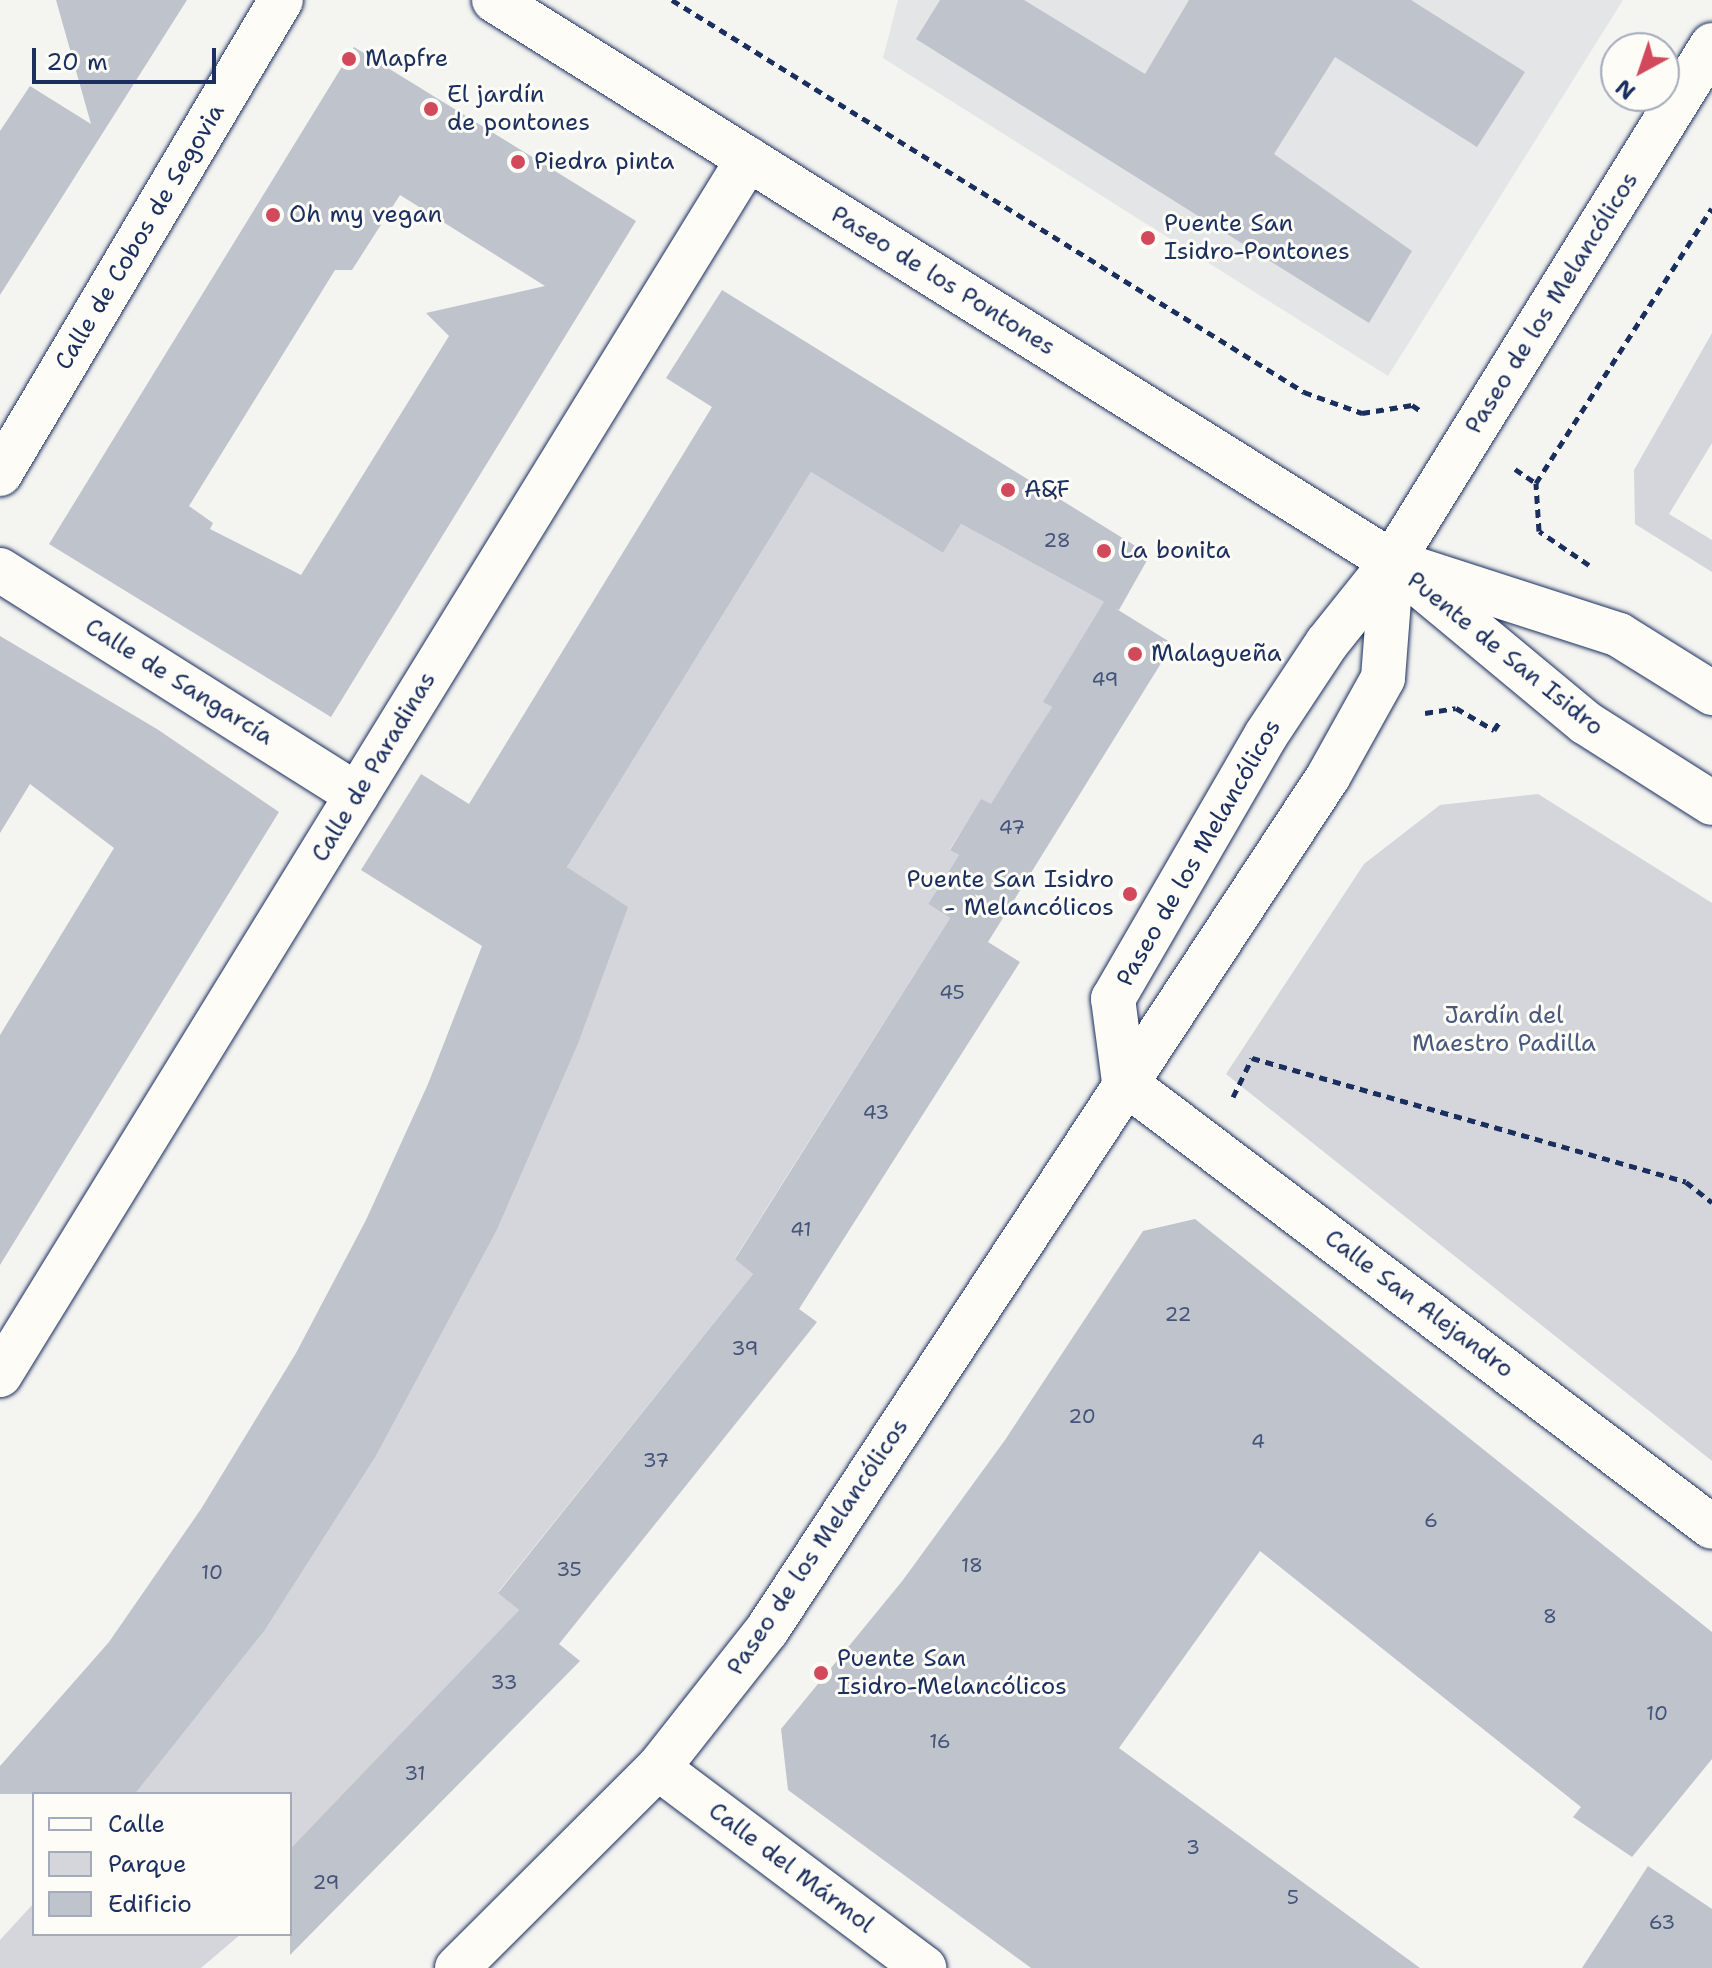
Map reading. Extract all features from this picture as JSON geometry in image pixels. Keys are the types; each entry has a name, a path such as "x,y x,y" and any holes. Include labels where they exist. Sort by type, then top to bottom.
{"street":[{"name":"Calle de Cobos de Segovia","path":"0,474 281,0"},
{"name":"Paseo de los Pontones","path":"494,0 1392,562"},
{"name":"Paseo de los Melancólicos","path":"1124,1082 1113,999 1266,735 1327,643 1392,562 1712,45"},
{"name":"Calle de Paradinas","path":"0,1375 748,159"},
{"name":"Paseo de los Melancólicos","path":"457,1968 658,1768 767,1630 1124,1082 1328,777 1383,678 1392,562"},
{"name":"Puente de San Isidro","path":"1392,562 1567,616 1635,645 1712,693"},
{"name":"Puente de San Isidro","path":"1392,562 1586,723 1712,803"},
{"name":"Calle de Sangarcía","path":"0,570 357,795"},
{"name":"Calle San Alejandro","path":"1124,1082 1712,1527"},
{"name":"Calle del Mármol","path":"658,1768 924,1968"}],"path":[{"path":"672,0 1304,392 1362,413 1412,405"},
{"path":"1596,570 1539,531 1536,483 1712,208"},
{"path":"1252,1058 1686,1182 1712,1202"}],"shaded area":[{"path":"898,0 1623,0 1603,32 1600,32 1600,37 1388,376 883,58"}],"green space":[{"path":"1712,333 1712,443 1669,514 1712,540 1712,572 1635,524 1634,470"},
{"path":"811,472 943,553 961,524 1113,607 1044,702 1052,707 991,805 981,800 950,849 959,855 928,904 950,918 735,1258 753,1274 498,1592 519,1610 292,1847 292,1792 137,1792 265,1630 376,1456 497,1230 578,1044 627,908 567,867"},
{"name":"Jardín del Maestro Padilla","path":"1538,794 1712,903 1712,1461 1226,1074 1364,864 1440,805"},
{"path":"32,1905 32,1936 239,1936 201,1968 0,1968 0,1940"}],"building":[{"path":"56,0 187,0 0,295 0,131 30,86 91,124"},
{"path":"940,0 1024,0 1145,74 1189,0 1411,0 1525,72 1477,147 1335,57 1274,154 1412,251 1369,323 916,39"},
{"path":"354,47 636,221 331,717 49,544","holes":["400,195 545,286 426,313 449,336 301,575 210,529 213,523 189,506 335,270 352,270"]},
{"path":"722,290 1150,555 1119,610 1115,608 1173,644 988,942 1020,962 799,1309 817,1322 559,1644 580,1661 290,1955 292,1847 519,1610 498,1593 753,1274 735,1259 950,918 928,904 959,855 950,850 981,799 991,804 1052,707 1043,702 1104,602 961,524 943,553 811,472 567,867 628,907 578,1044 497,1230 376,1456 265,1630 137,1792 0,1794 0,1766 109,1642 201,1509 296,1353 366,1220 428,1084 482,946 361,870 421,774 469,804 712,407 666,378"},
{"path":"0,636 157,729 279,812 0,1265 0,1035 114,848 30,784 0,833"},
{"path":"1195,1219 1712,1632 1712,1759 1632,1857 1573,1817 1581,1807 1260,1551 1119,1748 1420,1968 1031,1968 788,1790 781,1729 903,1580 1005,1440 1143,1231"},
{"path":"1648,1866 1712,1909 1712,1968 1582,1968"}],"place":[{"name":"Mapfre","path":"349,59"},
{"name":"El jardín de pontones","path":"431,109"},
{"name":"Piedra pinta","path":"518,162"},
{"name":"Oh my vegan","path":"273,215"},
{"name":"Puente San Isidro-Pontones","path":"1148,238"},
{"name":"A&F","path":"1008,490"},
{"name":"La bonita","path":"1104,551"},
{"name":"Malagueña","path":"1135,654"},
{"name":"Puente San Isidro - Melancólicos","path":"1130,894"},
{"name":"Puente San Isidro-Melancólicos","path":"821,1673"}]}
